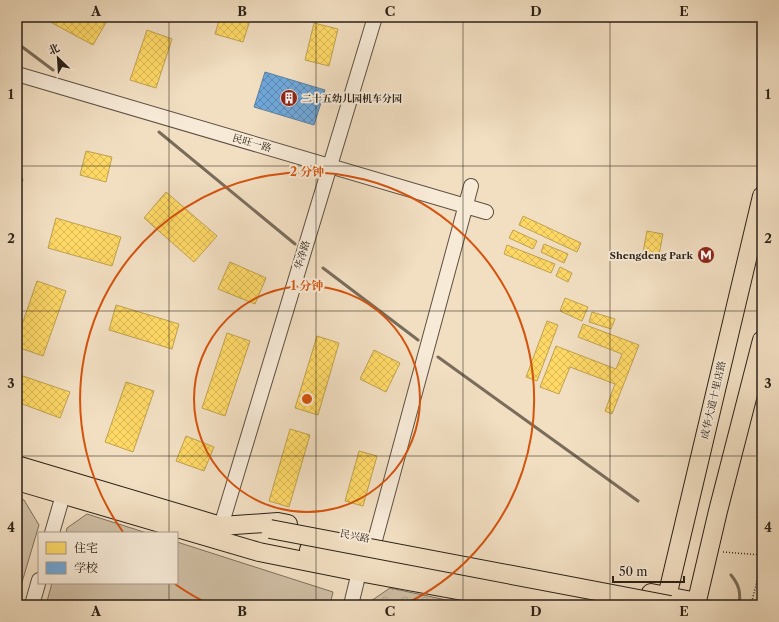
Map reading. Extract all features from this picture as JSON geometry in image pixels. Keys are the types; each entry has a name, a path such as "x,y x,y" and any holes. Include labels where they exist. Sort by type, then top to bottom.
{"main road":[{"name":"成华大道十里店路","path":"668,602 762,196"},
{"path":"697,603 762,340"},
{"name":"民兴路","path":"17,465 217,533 259,552 540,605"},
{"name":"民兴路","path":"17,481 63,495 217,533 278,522 375,540 668,602"},
{"path":"217,533 269,536 606,605"},
{"name":"民兴路","path":"269,536 668,602 697,603"}],"street":[{"path":"366,47 369,17"},
{"name":"华净路","path":"217,533 375,17"},
{"name":"民旺一路","path":"17,74 486,212"},
{"path":"375,540 471,186"},
{"path":"52,532 63,495"},
{"path":"350,605 359,572"},
{"path":"32,605 38,584"}],"path":[{"path":"709,551 762,555"},
{"path":"750,605 762,561"},
{"path":"371,601 375,605"}],"green space":[{"path":"17,498 24,500 39,525 17,599"},
{"path":"87,514 144,532 66,532 67,528"},
{"path":"178,542 333,592 330,605 46,605 52,584 178,584"},
{"path":"390,588 470,605 365,605"}],"building: 住宅":[{"path":"41,17 105,17 108,19 93,45"},
{"path":"220,17 251,17 243,42 215,34"},
{"path":"314,23 338,29 329,66 305,60"},
{"path":"147,30 172,39 156,88 130,80"},
{"path":"86,151 112,157 106,182 80,175"},
{"path":"166,192 217,236 194,262 144,218"},
{"path":"523,216 581,243 577,252 519,225"},
{"path":"56,218 121,237 112,266 48,248"},
{"path":"513,230 537,241 533,249 509,238"},
{"path":"647,231 663,234 658,260 642,257"},
{"path":"544,244 568,254 564,263 541,252"},
{"path":"507,245 555,264 551,273 504,254"},
{"path":"230,262 266,278 255,304 218,289"},
{"path":"560,267 572,273 568,282 556,276"},
{"path":"37,281 66,291 43,356 17,347 17,339"},
{"path":"565,298 588,307 582,321 560,311"},
{"path":"116,305 179,324 172,349 109,330"},
{"path":"592,312 615,319 611,329 589,322"},
{"path":"547,321 558,325 537,381 526,377"},
{"path":"583,324 639,345 612,414 605,411 615,384 570,367 559,394 540,387 556,346 616,369 622,354 578,337"},
{"path":"227,333 250,341 225,416 202,408"},
{"path":"317,336 339,343 318,415 295,408"},
{"path":"374,350 400,363 386,392 360,379"},
{"path":"17,374 70,392 60,418 17,402"},
{"path":"126,382 154,391 133,452 105,442"},
{"path":"290,429 310,435 289,507 269,501"},
{"path":"186,436 214,447 204,471 176,461"},
{"path":"359,451 377,456 363,506 345,501"}],"building: 学校":[{"name":"二十五幼儿园机车分园","path":"265,72 325,90 314,125 254,107"},
{"path":"17,177 23,179 17,197"}],"waterway":[{"path":"17,43 53,70"},
{"path":"159,132 295,244"},
{"path":"323,268 418,340"},
{"path":"438,357 638,501"},
{"path":"731,575 739,589 739,605"}],"place":[{"name":"二十五幼儿园机车分园","path":"289,98"},
{"name":"Shengdeng Park","path":"706,255"}]}
